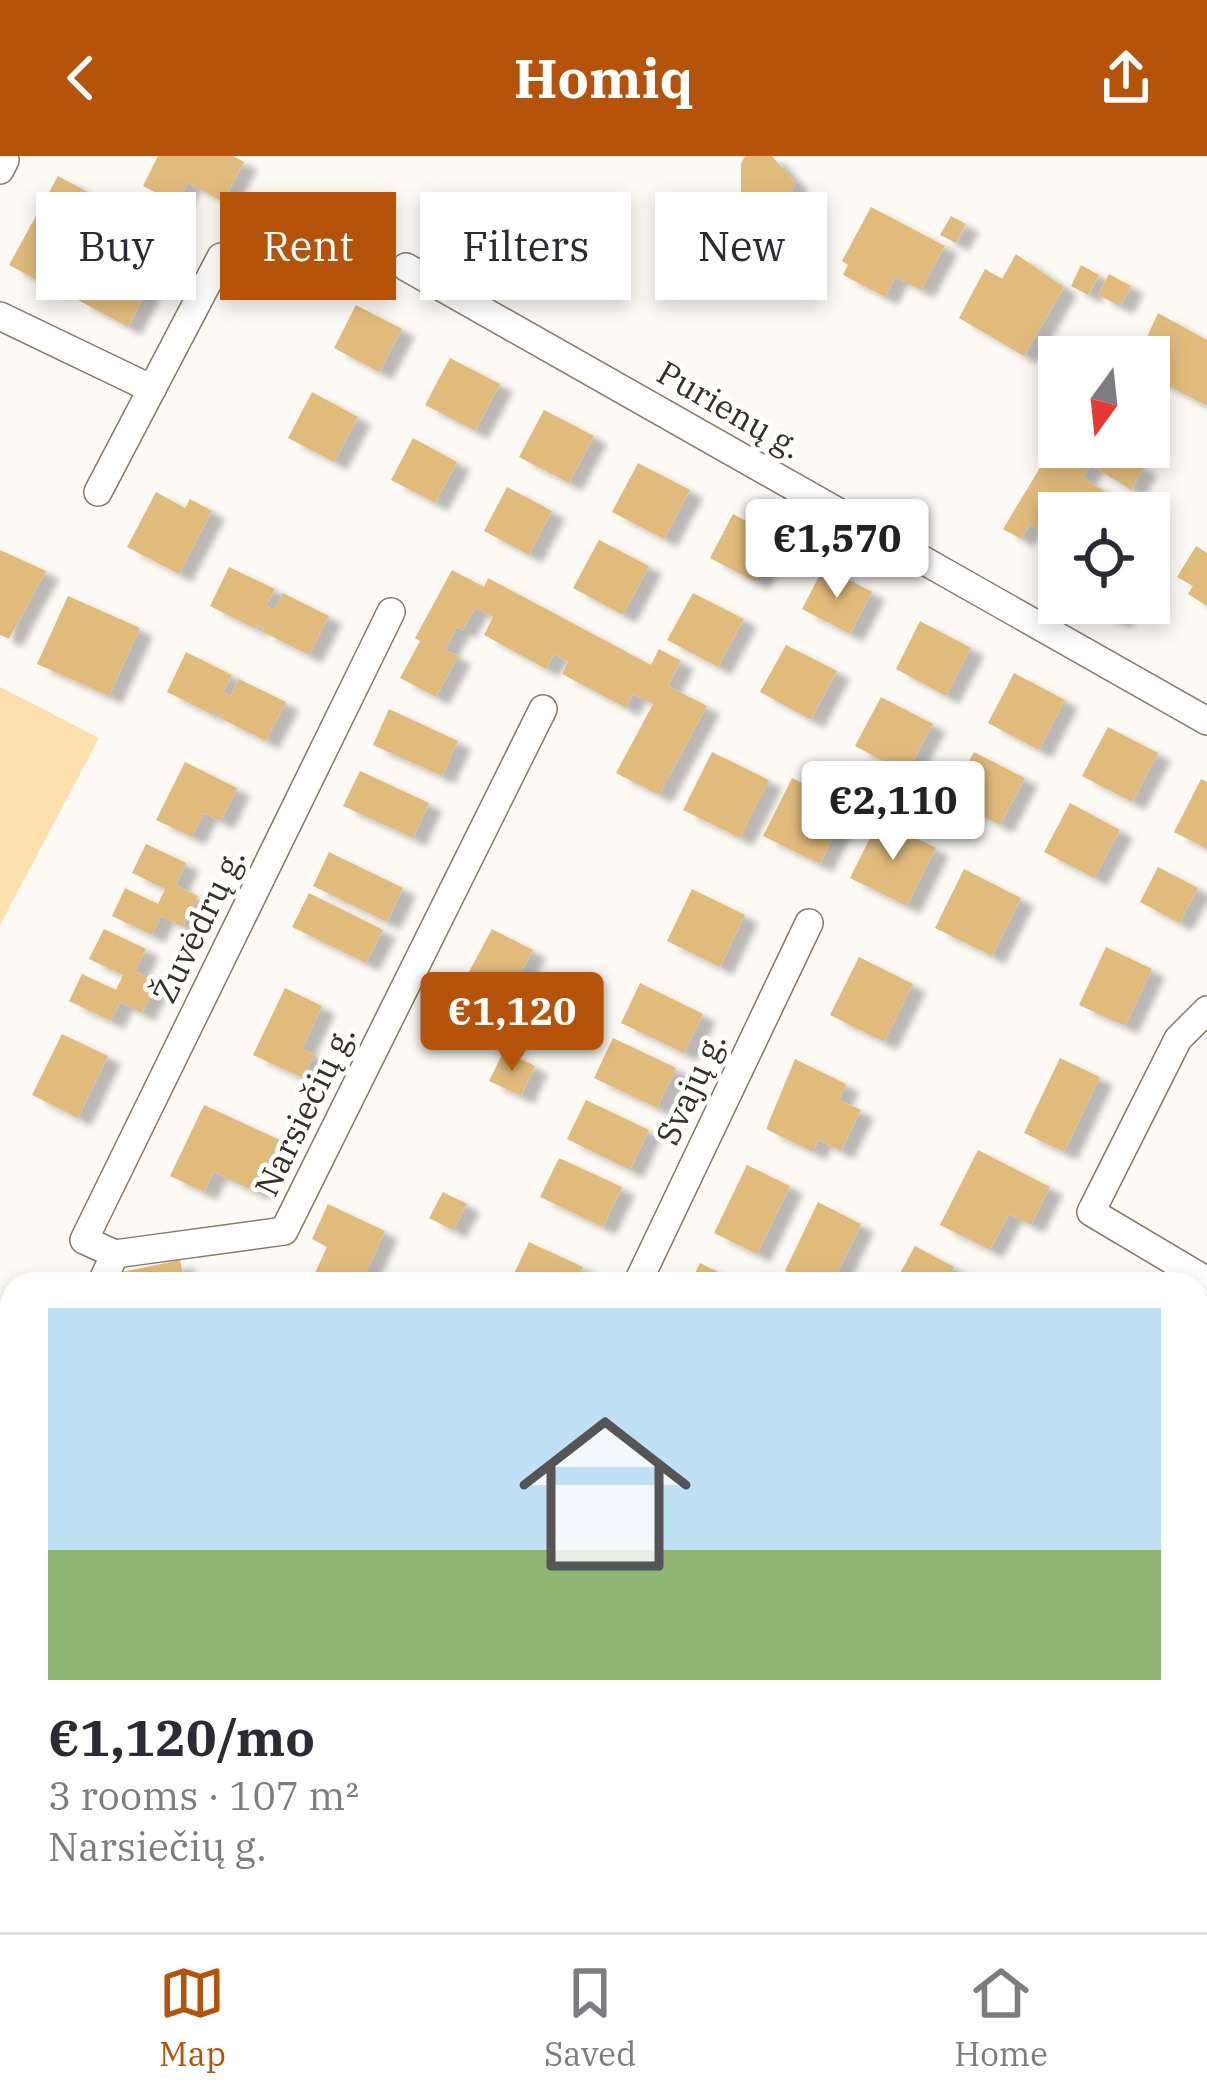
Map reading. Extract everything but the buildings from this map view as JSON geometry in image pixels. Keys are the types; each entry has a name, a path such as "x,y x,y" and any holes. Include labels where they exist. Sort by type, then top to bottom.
{"street":[{"path":"98,492 220,259"},
{"name":"Purienų g.","path":"406,267 1207,721"},
{"path":"0,316 152,389"},
{"name":"Žuvėdrų g.","path":"115,1254 84,1240 391,612"},
{"name":"Narsiečių g.","path":"115,1254 284,1232 543,709"},
{"name":"Svajų g.","path":"643,1272 808,923"},
{"path":"1192,1272 1091,1212 1178,1039 1207,1010"},
{"path":"107,1272 115,1254"}],"shaded area":[{"path":"0,687 99,738 0,925"}]}
